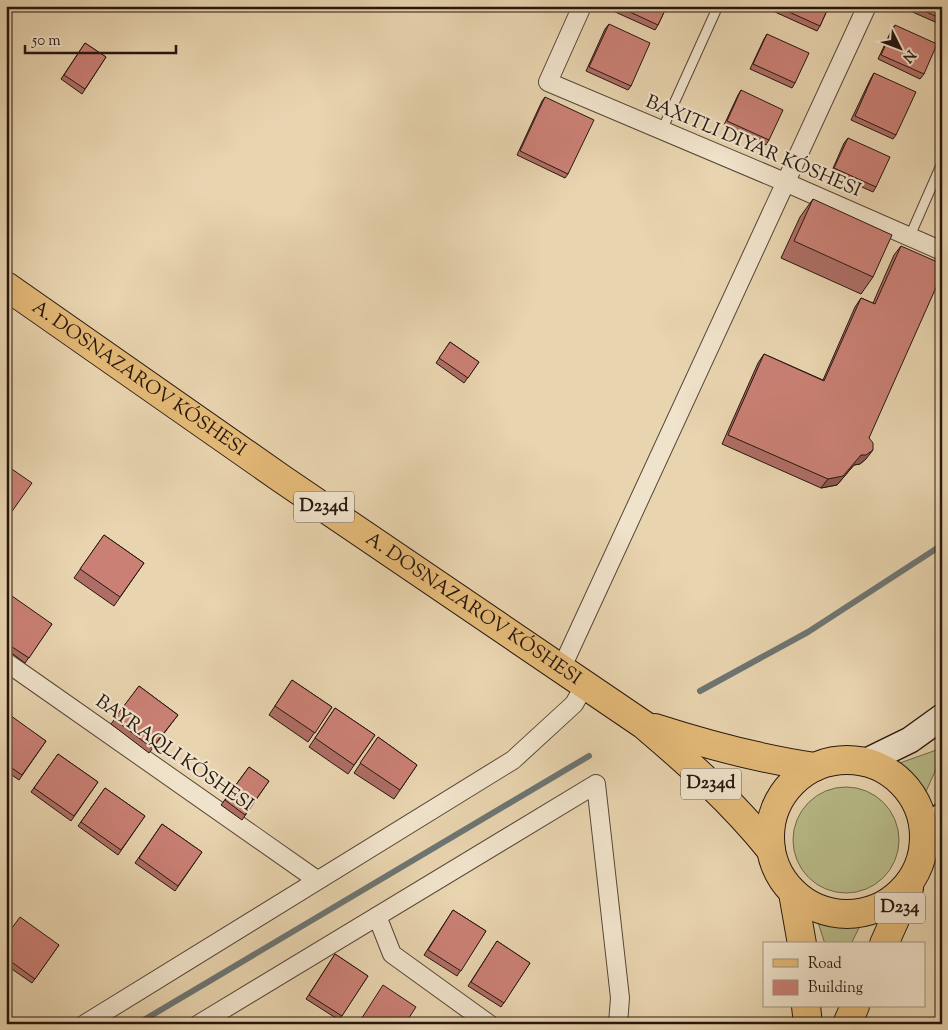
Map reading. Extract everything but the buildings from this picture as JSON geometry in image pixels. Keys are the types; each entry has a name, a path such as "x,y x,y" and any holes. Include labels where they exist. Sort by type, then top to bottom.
{"main road":[{"name":"A. DOSNAZAROV KÓSHESI","path":"6,286 282,479 586,683 644,725"},
{"path":"865,762 910,740 942,717"},
{"name":"D234d","path":"644,725 716,748 764,760 815,767"},
{"name":"D234d","path":"644,725 694,767 743,815 771,850"},
{"name":"D234","path":"771,850 771,824 779,801 794,781 815,767 840,760 865,762 888,772 907,788 920,810 924,834 918,866 902,892 889,902 859,914 836,914 813,907 793,893"},
{"name":"D234","path":"885,942 942,816"},
{"path":"771,850 778,873 793,893 802,942"},
{"path":"806,1008 808,1024"},
{"path":"847,1024 854,1008"}],"street":[{"path":"582,6 548,82 942,251"},
{"path":"562,667 787,183 867,6"},
{"path":"6,662 317,880"},
{"path":"85,1024 513,760 574,704 586,683"},
{"path":"199,1024 596,784 620,998 618,1024"},
{"path":"378,916 392,954 489,1024"}],"lane":[{"path":"662,130 718,6"},
{"path":"909,238 942,163"}],"green space":[{"path":"942,748 942,756 923,798 913,778 897,764"},
{"path":"846,787 866,791 883,803 895,820 899,840 895,860 883,877 866,889 846,893 826,889 809,877 797,860 793,840 797,820 809,803 826,791"},
{"path":"865,916 852,942 824,942 817,919 841,922"}],"waterway":[{"path":"700,691 808,632 942,545"},
{"path":"137,1024 589,756"}]}
